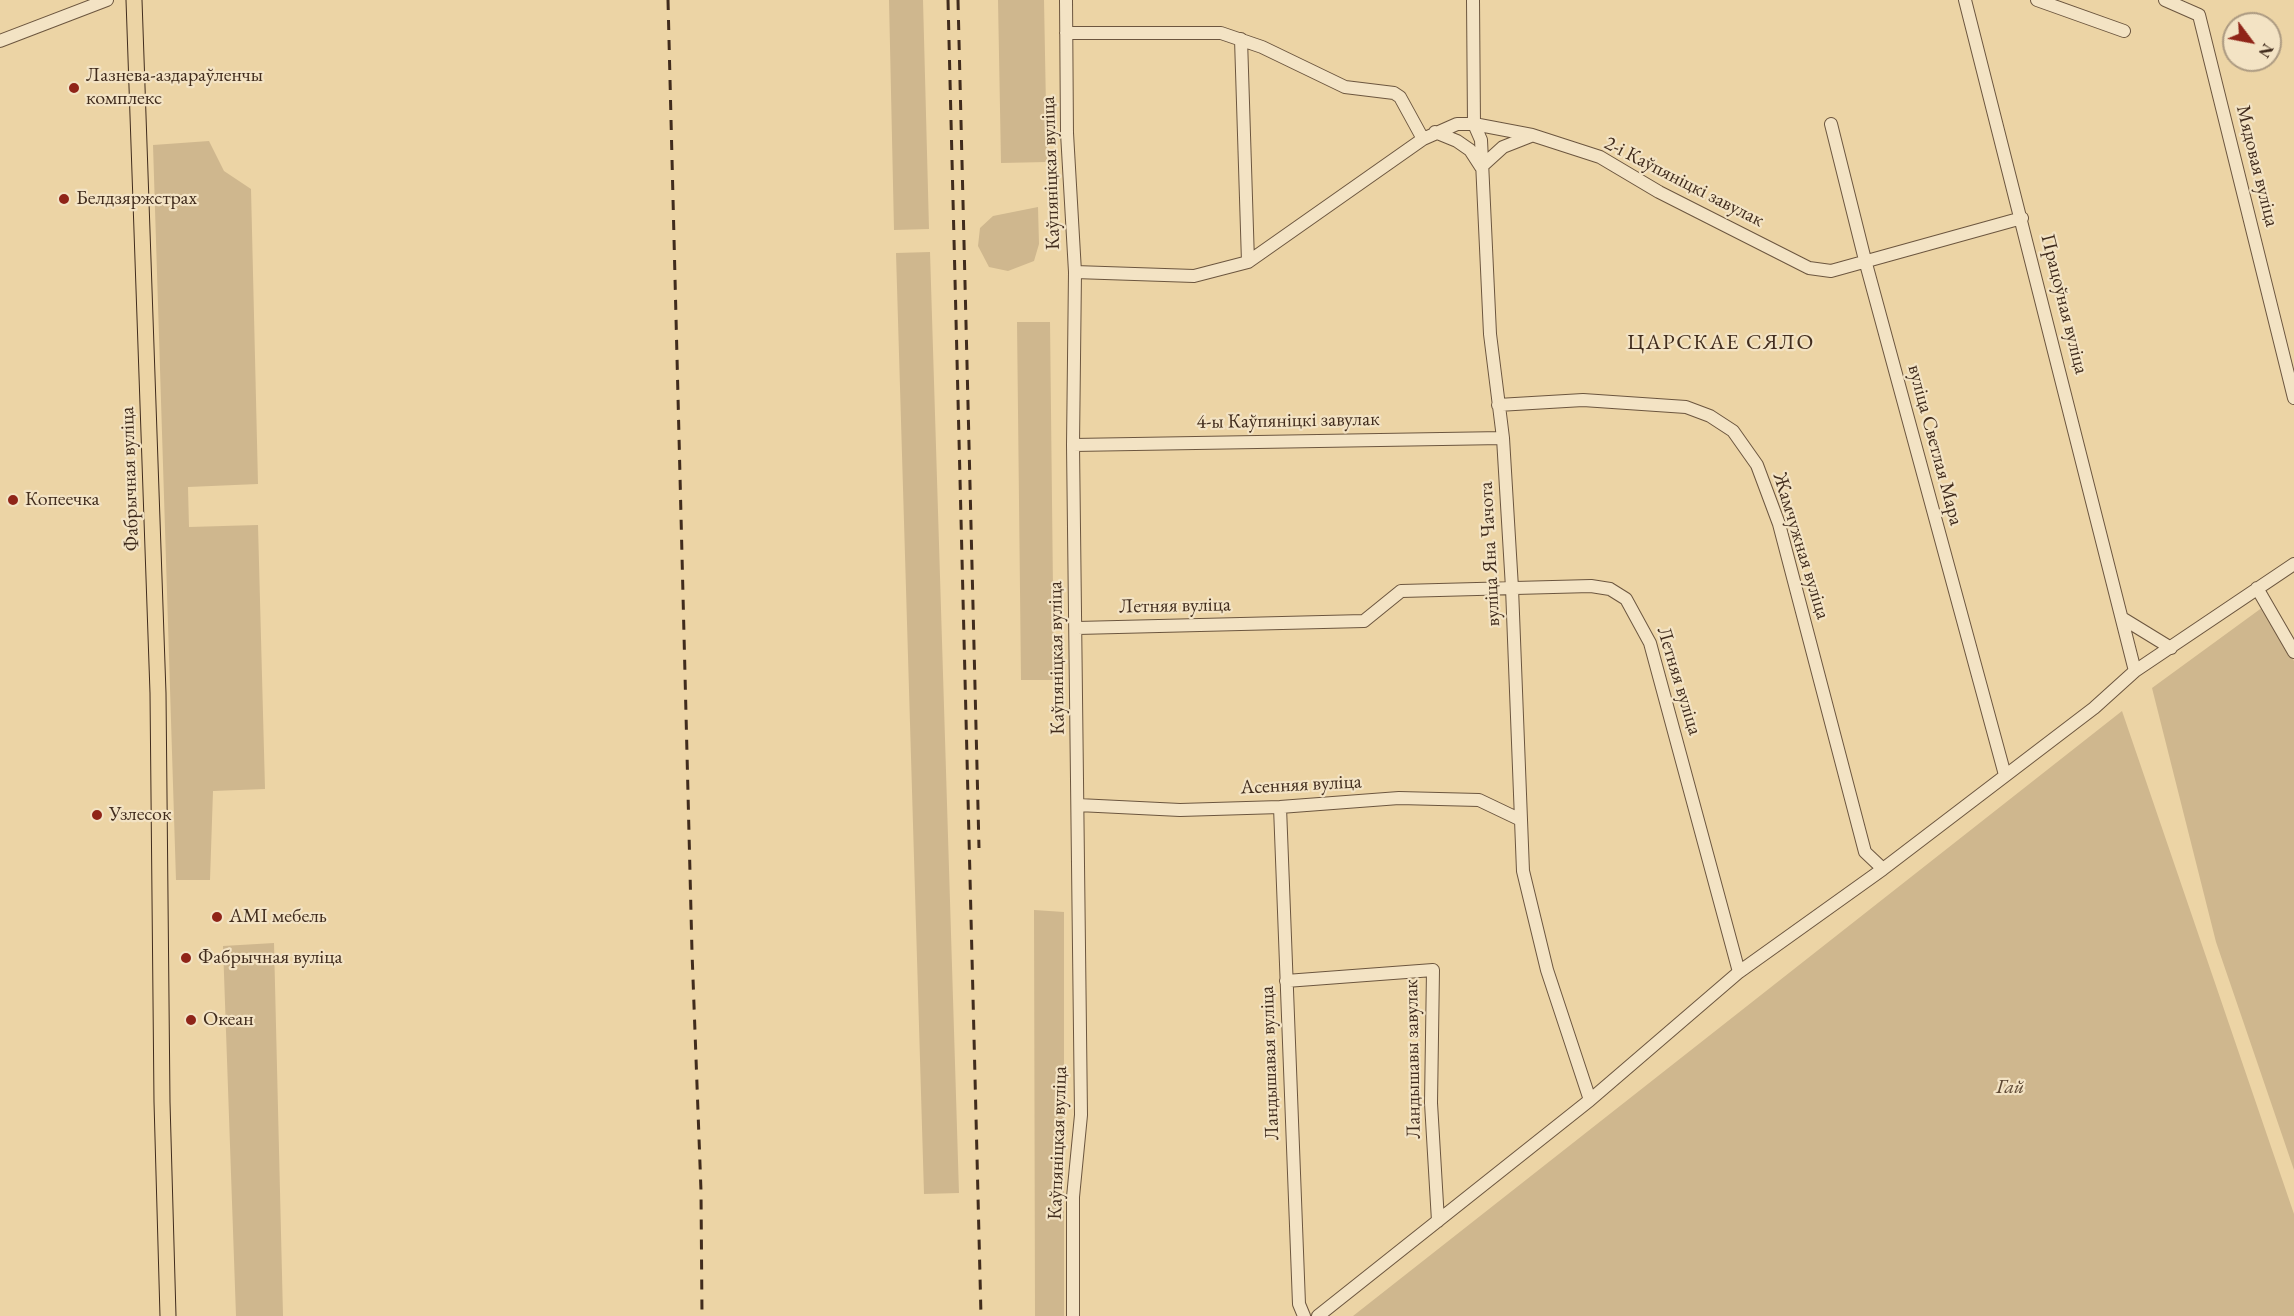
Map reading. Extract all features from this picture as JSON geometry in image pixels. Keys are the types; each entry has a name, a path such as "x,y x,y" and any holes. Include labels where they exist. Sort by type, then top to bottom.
{"main road":[{"name":"Фабрычная вуліца","path":"134,0 157,681 162,1102 168,1316"}],"street":[{"path":"0,41 107,0"},
{"name":"Каўпяніцкая вуліца","path":"1066,0 1067,133 1075,272 1073,445 1077,628 1081,1115 1073,1197 1073,1316"},
{"name":"вуліца Яна Чачота","path":"1473,0 1474,124 1481,140 1490,334 1503,438 1512,588 1523,871 1547,970 1590,1100"},
{"name":"Працоўная вуліца","path":"1965,0 2135,671"},
{"path":"2037,0 2124,31"},
{"name":"Мядовая вуліца","path":"2165,0 2199,15 2294,398"},
{"path":"1066,33 1221,33 1241,39 1345,87 1379,90 1400,97 1423,139"},
{"path":"1241,39 1248,262"},
{"name":"2-і Каўпяніцкі завулак","path":"1075,272 1194,276 1248,262 1423,139 1457,124 1474,124 1532,135 1600,158 1659,192 1809,268 1831,271 1864,260 1920,249 2022,218"},
{"name":"вуліца Светлая Мара","path":"1831,124 1864,260 2005,775"},
{"path":"1435,132 1470,150 1481,167 1503,147 1532,135"},
{"name":"Жамчужная вуліца","path":"1498,405 1582,400 1686,407 1710,416 1733,431 1756,465 1779,525 1865,852 1883,869"},
{"name":"4-ы Каўпяніцкі завулак","path":"1073,445 1503,438"},
{"path":"1318,1316 1590,1100 1739,972 1883,869 2094,708 2135,671 2294,564"},
{"name":"Летняя вуліца","path":"1077,628 1364,621 1401,591 1591,586 1610,589 1626,599 1641,622 1650,643 1739,972"},
{"path":"2257,588 2294,652"},
{"path":"2122,618 2171,648"},
{"name":"Асенняя вуліца","path":"1078,805 1180,810 1280,807 1399,798 1479,800 1521,820"},
{"name":"Ландышавая вуліца","path":"1280,807 1299,1304 1304,1316"},
{"name":"Ландышавы завулак","path":"1286,981 1433,970 1431,1103 1438,1221"}],"green space":[{"path":"889,0 923,0 929,229 894,230"},
{"path":"998,0 1044,0 1047,162 1001,163"},
{"path":"209,141 224,171 251,189 258,484 188,487 189,527 258,525 265,789 213,791 210,880 176,880 153,145"},
{"path":"1038,207 1039,244 1034,261 1008,271 989,267 978,246 980,228 993,216"},
{"path":"930,252 959,1193 924,1194 896,253"},
{"path":"1017,322 1050,322 1054,680 1021,680"},
{"path":"2263,607 2294,661 2294,1170 2216,942 2152,688"},
{"name":"Гай","path":"2122,711 2294,1214 2294,1316 1353,1316"},
{"path":"1034,910 1064,912 1064,1316 1035,1316"},
{"path":"274,943 283,1316 236,1316 223,946"}],"railway":[{"path":"668,0 692,952 701,1191 702,1316"},
{"path":"948,0 981,1316"},
{"path":"958,0 979,848"}],"place":[{"name":"Лазнева-аздараўленчы комплекс","path":"74,88"},
{"name":"Белдзяржстрах","path":"64,199"},
{"name":"Копеечка","path":"13,500"},
{"name":"Узлесок","path":"97,815"},
{"name":"AMI мебель","path":"217,917"},
{"name":"Фабрычная вуліца","path":"186,958"},
{"name":"Океан","path":"191,1020"}],"district":[{"name":"ЦАРСКАЕ СЯЛО","path":"1721,343"}]}
